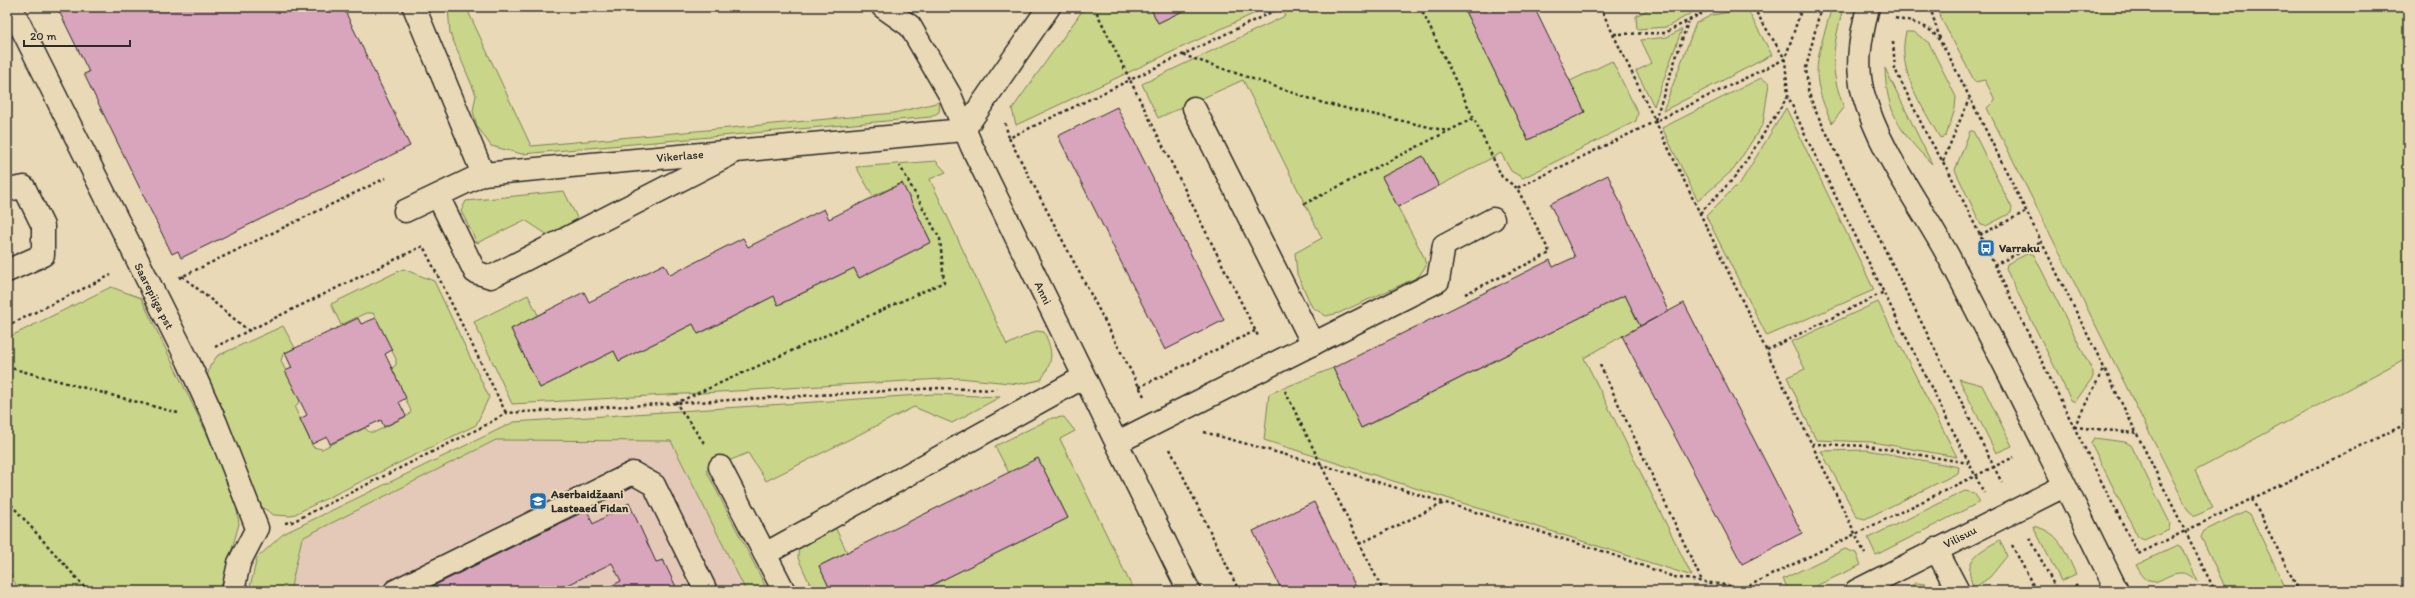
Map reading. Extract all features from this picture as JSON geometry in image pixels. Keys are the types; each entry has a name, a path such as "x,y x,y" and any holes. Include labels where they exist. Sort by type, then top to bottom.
{"street":[{"name":"Saarepiiga pst","path":"11,7 137,263 188,361 216,423 257,528"},
{"path":"414,7 483,174"},
{"name":"Anni","path":"883,7 910,26 950,95 964,130 1084,377 1118,442 1189,591"},
{"path":"964,130 1049,7"},
{"path":"1868,9 1859,49 1859,71 1874,125 1887,153 1951,262 2117,591"},
{"path":"1194,108 1313,344"},
{"name":"Vikerlase","path":"405,211 483,174 964,130"},
{"path":"438,196 475,272 491,277 739,150"},
{"path":"7,190 24,187 43,226 43,255 7,271"},
{"path":"1118,442 1438,281 1444,245 1493,219"},
{"path":"765,554 1084,377"},
{"path":"720,467 784,591"},
{"path":"395,591 633,473 654,484 706,591"},
{"name":"Vilisuu","path":"1856,591 1936,549 2064,486"},
{"path":"233,591 239,563 257,528"},
{"path":"1936,549 1958,591"}],"path":[{"path":"1094,7 1322,465 1383,591"},
{"path":"1239,591 1157,422 1009,138 1282,7"},
{"path":"1420,7 1502,177 1517,188"},
{"path":"1600,7 1767,350 1877,581"},
{"path":"1706,11 1708,7"},
{"path":"1614,34 1665,33 1689,22 1706,11 1728,7"},
{"path":"1752,7 1785,59"},
{"path":"1802,7 1785,59 1788,96 1805,135 1974,476 2006,514 2057,591"},
{"path":"1820,7 1806,68 1808,90 1814,108 1993,467 2006,514 2036,591"},
{"path":"1930,7 1940,40 2215,591"},
{"path":"1868,9 1926,26 1940,40"},
{"path":"1895,24 1896,18"},
{"path":"1655,120 1689,22"},
{"path":"1894,36 1895,69 1926,133 1980,235 2138,554 2408,423"},
{"path":"1183,55 1323,103 1447,131"},
{"path":"1700,213 1737,175 1788,96"},
{"path":"1942,161 1969,99"},
{"path":"1304,204 1474,118"},
{"path":"676,403 944,282 940,239 886,137"},
{"path":"152,291 386,178"},
{"path":"1980,235 2025,212"},
{"path":"1994,265 2040,243"},
{"path":"188,361 423,246 506,413"},
{"path":"7,326 137,263"},
{"path":"182,276 249,331"},
{"path":"1767,350 1884,292"},
{"path":"1139,387 1255,331"},
{"path":"1600,365 1702,581"},
{"path":"7,367 216,423"},
{"path":"2074,427 2104,368"},
{"path":"257,528 292,522 484,426 506,413 939,388 999,390"},
{"path":"676,403 720,467"},
{"path":"2074,427 2137,434"},
{"path":"1200,431 1322,465 1599,550 1674,576 1743,588"},
{"path":"1812,444 1868,446 1968,463"},
{"path":"1738,591 2014,457"},
{"path":"2252,499 2299,591"},
{"path":"7,500 88,591"},
{"path":"1359,544 1444,503"},
{"path":"2064,591 2078,584"},
{"path":"7,588 13,591"}],"shaded area":[{"name":"Aserbaidžaani Lasteaed Fidan","path":"496,440 671,441 746,591 290,591 302,538"}],"green space":[{"path":"448,7 466,7 531,146 894,113 940,102 939,112 931,117 522,154 491,146 477,126 473,111 476,95 450,33"},
{"path":"1085,7 1150,7 1158,23 1191,7 1268,7 1016,125 1012,109"},
{"path":"1281,7 1463,7 1528,140 1585,112 1570,81 1612,61 1638,113 1636,121 1523,178 1511,171 1501,153 1439,186 1423,156 1382,177 1424,257 1426,266 1418,277 1339,313 1326,316 1312,307 1297,274 1295,253 1322,238 1243,80 1158,118 1142,84 1285,16"},
{"path":"1653,7 1702,7 1667,27 1637,29 1636,16"},
{"path":"1935,7 2408,7 2408,357 2195,471 2213,508 2195,516 2188,510 1987,108 1995,100 1985,80 1975,82"},
{"path":"1747,9 1772,55 1663,111 1696,23 1712,15"},
{"path":"1831,10 1842,12 1834,50 1834,71 1844,108 1832,123 1824,106 1817,78 1819,55"},
{"path":"1682,29 1654,106 1636,71 1652,63 1641,40 1667,37"},
{"path":"1906,32 1914,32 1929,43 1956,97 1955,109 1946,136 1940,138 1912,87 1905,60 1904,46"},
{"path":"1885,68 1932,164 1912,143 1897,121 1888,97"},
{"path":"1761,78 1769,83 1763,124 1734,169 1698,201 1662,128"},
{"path":"1786,108 1874,290 1767,336 1706,216 1742,180"},
{"path":"1970,131 1973,131 2012,208 2011,213 1986,226 1981,225 1955,170"},
{"path":"936,161 946,172 930,179 1007,345 1036,331 1044,332 1051,351 1051,357 1048,367 1041,380 1020,384 959,378 512,404 474,322 528,295 538,315 511,329 540,388 614,351 619,361 693,324 699,334 774,296 779,305 854,268 859,278 931,242 902,183 873,196 856,167"},
{"path":"564,191 580,224 551,237 525,220 477,243 461,211 466,201"},
{"path":"2029,253 2034,255 2093,372 2093,377 2075,402 2071,400 2006,269 2007,264"},
{"path":"403,269 434,281 489,397 476,425 291,516 274,515 262,507 205,384 210,366 217,356 283,326 295,348 283,354 281,361 300,400 295,408 313,447 322,449 365,428 369,432 375,432 409,415 411,411 392,368 396,365 396,359 373,313 366,313 341,325 331,304"},
{"path":"111,287 141,298 234,490 239,524 220,591 19,591 7,567 7,338"},
{"path":"1625,295 1640,326 1584,358 1692,576 1264,440 1269,394 1333,368 1362,428"},
{"path":"1878,302 1957,457 1872,442 1816,440 1787,377 1805,369 1791,342"},
{"path":"1959,379 1982,385 2012,446 1996,453"},
{"path":"934,394 1000,397 952,423 914,407 766,481 748,453 706,470 768,591 746,591 671,441 496,440 302,538 290,591 249,591 257,558 283,534 514,422"},
{"path":"1064,417 1075,431 1060,439 1134,591 920,591 1068,518 1038,458 1009,473 995,446 1052,418"},
{"path":"2094,438 2125,442 2131,445 2170,523 2169,529 2144,540 2138,537 2091,443"},
{"path":"1867,450 1959,467 1958,473 1865,519 1857,517 1821,451"},
{"path":"1965,491 1974,493 1980,502 1876,555 1868,538"},
{"path":"2245,511 2250,514 2287,591 2227,591 2201,537 2204,531"},
{"path":"2033,526 2056,537 2065,550 2076,574 2061,581"},
{"path":"835,527 847,552 819,566 831,591 813,591 798,558 799,542"},
{"path":"2000,540 2007,556 1990,577 1974,588 1969,570 1974,558 1979,553"},
{"path":"2178,545 2182,547 2198,582 2184,573 2175,574 2152,582 2147,580 2142,575 2136,565"},
{"path":"1845,549 1856,553 1861,565 1805,591 1789,591 1783,579"},
{"path":"1916,583 1925,584 1938,591 1901,591"}],"building":[{"path":"57,7 343,7 410,146 181,258 178,251 172,254 84,74 89,72"},
{"path":"1150,7 1191,7 1158,23"},
{"path":"1463,7 1534,7 1585,112 1528,140"},
{"path":"1117,107 1224,320 1165,350 1058,136"},
{"path":"1423,156 1439,186 1398,207 1382,177"},
{"path":"1608,175 1668,311 1640,326 1625,295 1361,428 1333,368 1550,260 1553,267 1575,257 1550,204"},
{"path":"902,183 931,242 859,278 854,268 778,305 774,296 698,334 693,324 619,361 614,351 540,388 511,329 584,292 589,302 664,264 670,275 743,238 748,247 824,209 829,219"},
{"path":"1684,303 1802,533 1742,564 1622,336"},
{"path":"358,318 361,324 376,318 392,350 385,354 406,398 399,402 406,416 384,427 381,420 330,444 327,437 312,444 300,419 307,415 285,371 292,368 285,353"},
{"path":"1038,458 1068,518 920,591 831,591 819,566"},
{"path":"1314,502 1358,591 1282,591 1253,531"},
{"path":"629,503 656,562 663,560 678,591 601,591 621,581 612,563 556,591 423,591 587,510 593,524"}],"place":[{"name":"Varraku","path":"1986,248"},
{"name":"Aserbaidžaani Lasteaed Fidan","path":"538,501"}]}
